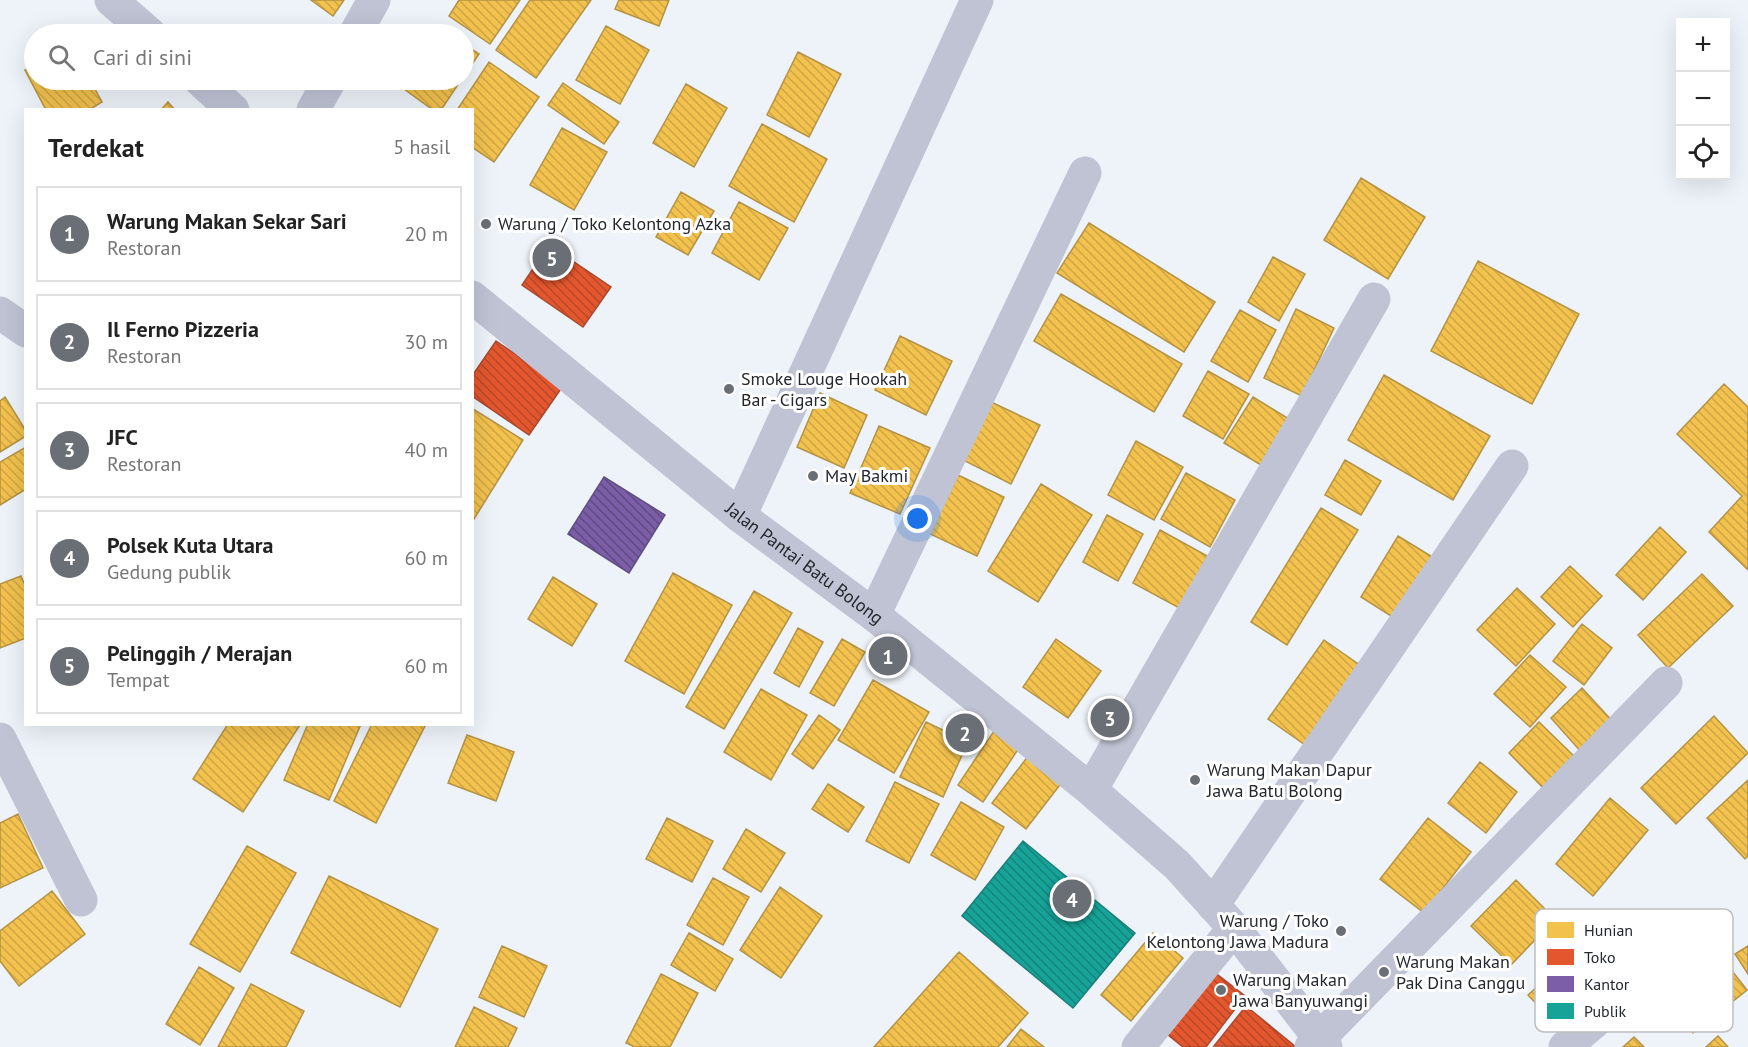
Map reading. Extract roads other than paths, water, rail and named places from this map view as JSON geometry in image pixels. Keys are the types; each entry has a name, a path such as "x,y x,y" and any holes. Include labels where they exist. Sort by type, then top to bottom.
{"street":[{"path":"111,0 139,24"},
{"path":"361,24 374,0"},
{"path":"740,516 977,0"},
{"path":"211,90 231,108"},
{"path":"314,108 324,90"},
{"path":"874,615 1085,173"},
{"path":"1090,790 1374,299"},
{"name":"Jalan Pantai Batu Bolong","path":"476,307 740,516 874,615 1090,790 1177,865 1224,917 1319,1044"},
{"path":"0,313 24,330"},
{"path":"1138,1047 1224,917 1512,466"},
{"path":"1319,1044 1666,683"},
{"path":"0,739 81,900"},
{"path":"1565,1047 1583,1032"}],"place":[{"name":"Warung / Toko Kelontong Azka","path":"486,224"},
{"name":"Pelinggih / Merajan","path":"552,258"},
{"name":"Smoke Louge Hookah Bar - Cigars","path":"729,389"},
{"name":"May Bakmi","path":"813,476"},
{"name":"Warung Makan Sekar Sari","path":"888,656"},
{"name":"JFC","path":"1110,718"},
{"name":"Il Ferno Pizzeria","path":"965,733"},
{"name":"Warung Makan Dapur Jawa Batu Bolong","path":"1195,780"},
{"name":"Polsek Kuta Utara","path":"1072,899"},
{"name":"Warung / Toko Kelontong Jawa Madura","path":"1341,931"},
{"name":"Warung Makan Pak Dina Canggu","path":"1384,972"},
{"name":"Warung Makan Jawa Banyuwangi","path":"1221,990"}]}
